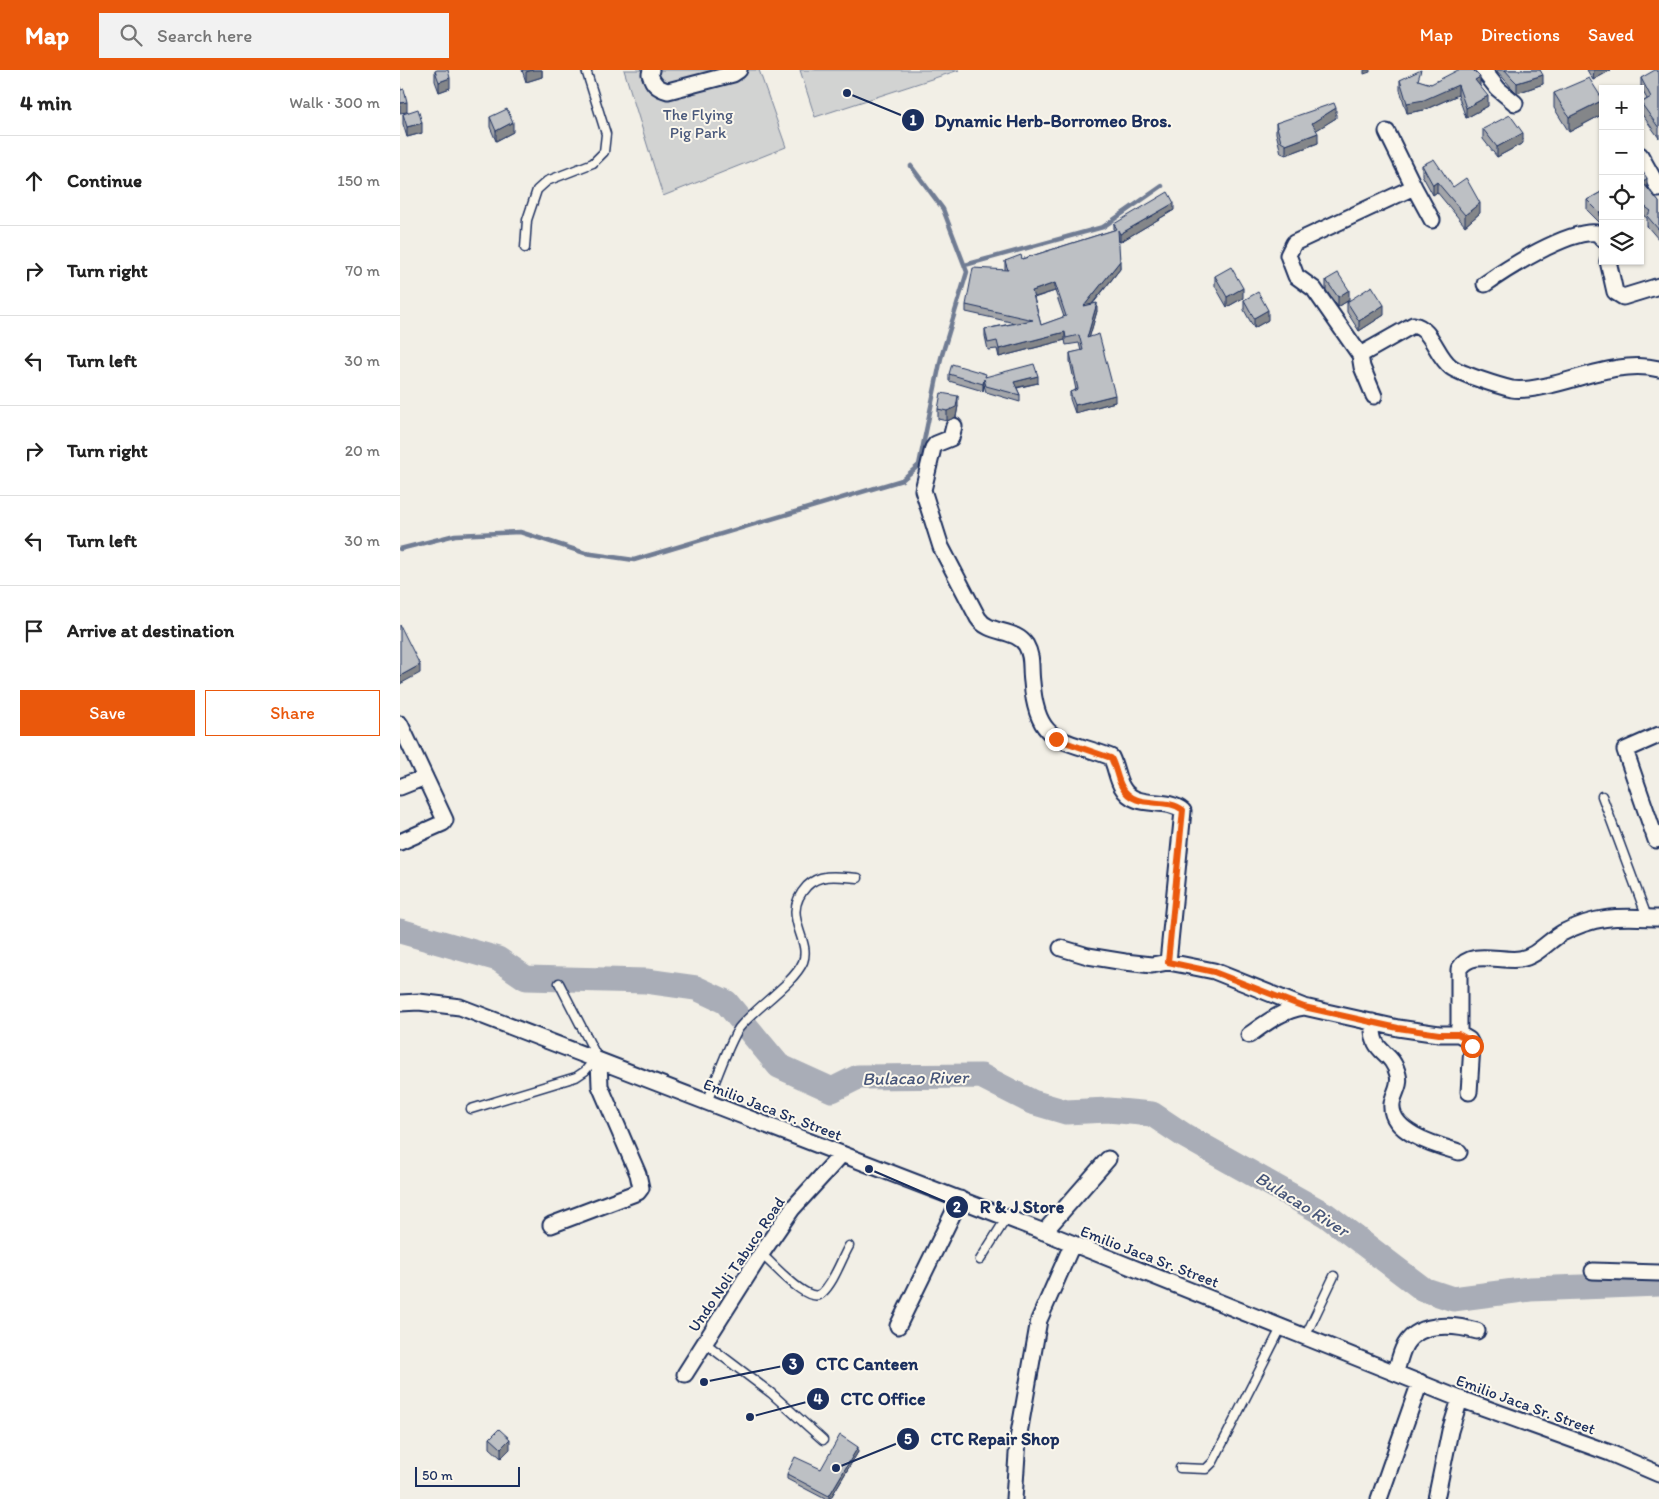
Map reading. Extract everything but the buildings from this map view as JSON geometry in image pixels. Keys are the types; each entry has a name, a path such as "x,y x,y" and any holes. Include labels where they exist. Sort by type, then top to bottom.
{"street":[{"path":"651,70 652,83 659,89 668,91 732,74 739,70"},
{"path":"1483,70 1498,89 1516,103"},
{"path":"1386,132 1432,220"},
{"path":"1644,162 1659,190"},
{"path":"1374,396 1362,367 1360,354 1314,289 1296,276 1288,255 1294,243 1414,186"},
{"path":"1485,284 1527,256 1582,234 1597,233 1599,235"},
{"path":"1609,265 1615,292 1623,297 1659,286"},
{"path":"1360,354 1413,325 1425,330 1441,358 1452,368 1514,390 1533,389 1625,366 1644,365 1659,369"},
{"path":"954,426 951,438 936,444 933,448 923,490 941,548 982,626 1013,636 1024,642 1032,656 1034,708 1046,729 1056,739 1111,758 1117,770 1121,787 1130,798 1177,806 1183,810 1168,962"},
{"path":"400,842 445,821 445,817 401,729"},
{"path":"1658,842 1625,750 1659,736"},
{"path":"400,787 425,777"},
{"path":"1458,1034 1459,969 1463,963 1476,958 1522,959 1562,934 1595,920 1611,916 1653,917"},
{"path":"1061,948 1088,956 1125,962 1152,965 1168,962 1214,972 1304,1007 1439,1034 1458,1034 1469,1040 1472,1046 1469,1092"},
{"name":"Emilio Jaca Sr. Street","path":"400,1003 419,1002 460,1007 596,1061 1007,1217 1072,1245 1306,1335 1460,1399 1610,1453 1659,1474"},
{"path":"1249,1035 1281,1014 1304,1007"},
{"path":"1373,1022 1375,1046 1386,1054 1398,1076 1399,1086 1392,1103 1394,1117 1401,1126 1415,1136 1460,1152"},
{"path":"551,1225 638,1192 641,1188 638,1174 600,1086 596,1061"},
{"name":"Undo Noli Tabuco Road","path":"685,1374 760,1254 792,1209 842,1154"},
{"path":"1044,1232 1108,1159"},
{"path":"898,1326 960,1199"},
{"path":"1014,1499 1018,1439 1038,1320 1072,1245"},
{"path":"1593,1271 1659,1273"},
{"path":"1396,1372 1403,1348 1413,1335 1422,1330 1443,1326 1477,1331"},
{"path":"1379,1499 1420,1382"},
{"path":"1436,1499 1450,1431 1460,1399"}],"lane":[{"path":"525,248 527,220 537,190 546,181 593,163 604,152 606,134 586,70"},
{"path":"1602,796 1653,917"},
{"path":"707,1102 738,1029 792,976 803,961 804,944 796,925 796,903 808,885 828,876 858,878"},
{"path":"471,1109 576,1077 596,1061 559,982"},
{"path":"980,1260 1007,1217"},
{"path":"760,1254 792,1283 810,1296 816,1296 826,1288 849,1246"},
{"path":"1306,1335 1334,1276"},
{"path":"1180,1468 1206,1469 1213,1462 1282,1326"},
{"path":"705,1343 771,1393 823,1440"}],"green space":[{"name":"The Flying Pig Park","path":"624,70 759,70 786,147 663,196"},
{"path":"800,70 959,70 815,117"}],"waterway":[{"path":"400,549 455,535 520,532 585,553 634,560 902,480 919,465 941,358 967,272 943,209 911,166"},
{"path":"965,265 1103,227 1162,186"},
{"name":"Bulacao River","path":"400,931 498,959 526,978 646,981 696,988 726,1002 779,1066 832,1090 858,1077 981,1076 1032,1102 1066,1112 1108,1110 1152,1114 1185,1136 1326,1215 1423,1289 1453,1299 1530,1289 1659,1284"}],"place":[{"name":"Dynamic Herb-Borromeo Bros.","path":"847,93"},
{"name":"R & J Store","path":"869,1169"},
{"name":"CTC Canteen","path":"704,1382"},
{"name":"CTC Office","path":"750,1417"},
{"name":"CTC Repair Shop","path":"836,1468"}],"route":[{"path":"1056,739 1111,758 1117,770 1121,787 1130,798 1177,806 1183,810 1168,962 1214,972 1304,1007 1348,1018 1439,1034 1458,1034 1469,1040 1472,1046"}]}
